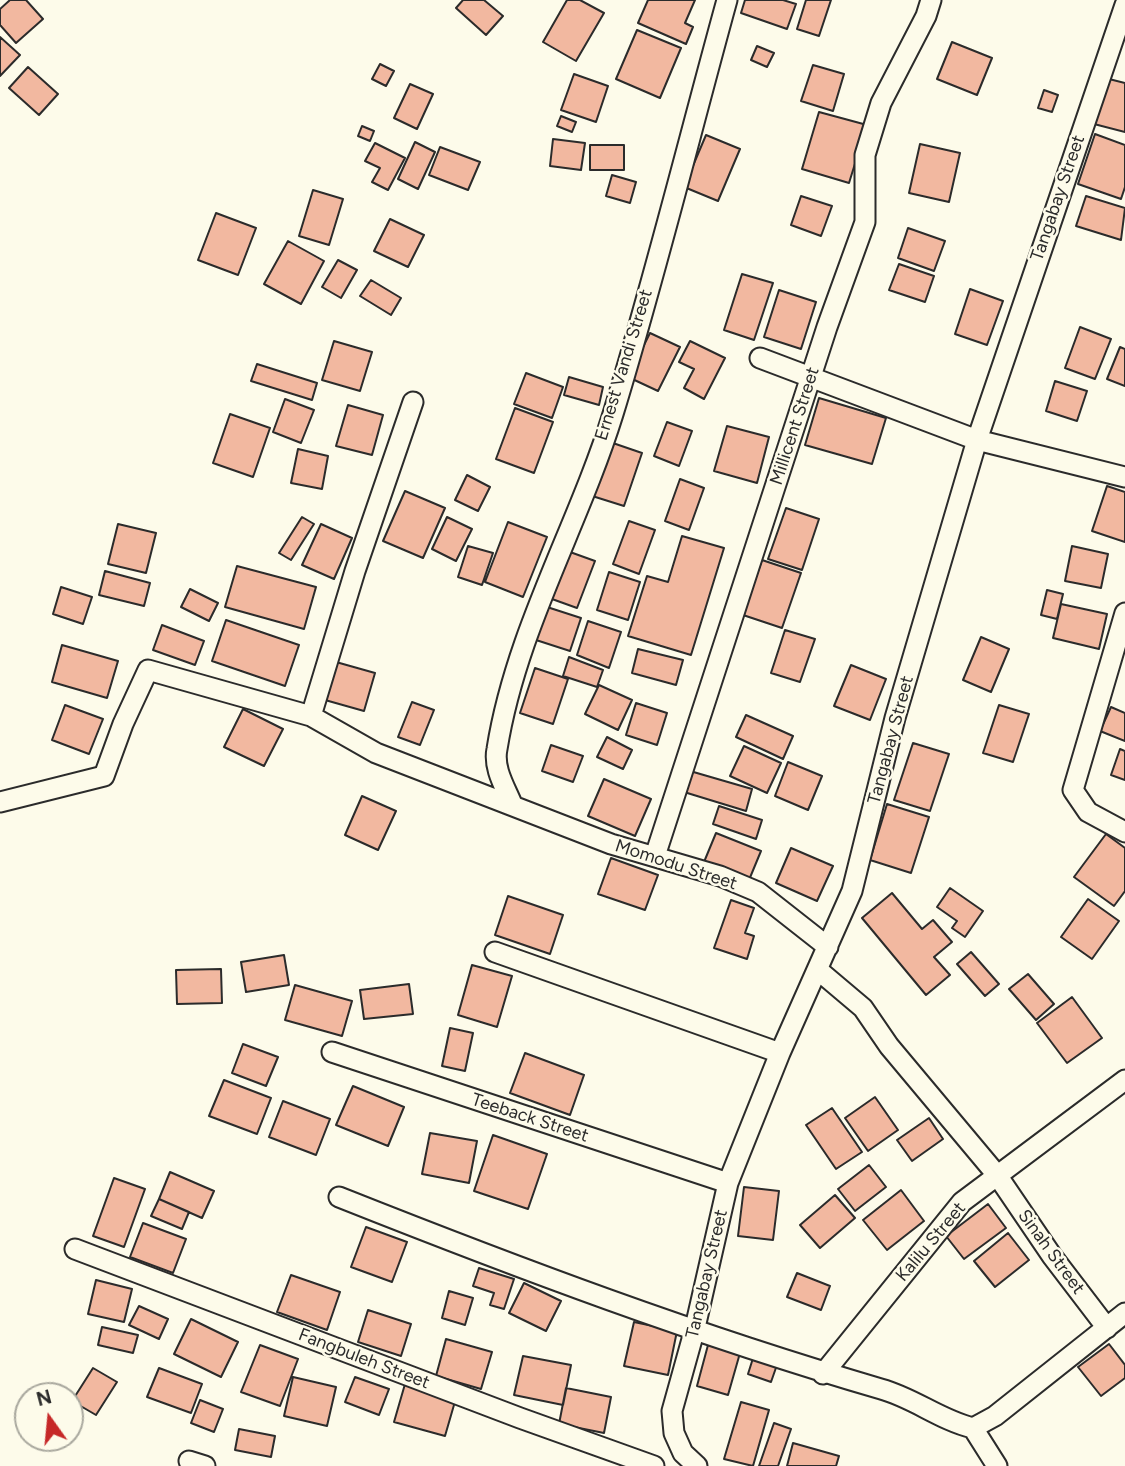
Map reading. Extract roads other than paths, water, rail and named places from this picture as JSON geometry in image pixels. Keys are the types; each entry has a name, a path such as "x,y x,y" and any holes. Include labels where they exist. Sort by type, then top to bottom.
{"street":[{"name":"Ernest Vandi Street","path":"512,804 498,770 496,752 501,732 532,618 612,416 727,0"},
{"name":"Millicent Street","path":"655,856 865,222 864,155 881,103 926,16 931,0"},
{"name":"Tangabay Street","path":"697,1466 683,1453 674,1433 672,1411 694,1332 728,1183 780,1054 852,891 895,719 977,440 1125,5"},
{"path":"760,358 977,440 1125,477"},
{"path":"311,716 355,571 413,402"},
{"path":"1125,612 1122,636 1073,790 1088,812 1125,832"},
{"name":"Momodu Street","path":"0,802 104,776 123,723 148,670 311,716 376,752 611,844 720,876 758,892 828,947"},
{"path":"495,952 780,1054"},
{"name":"Sinah Street","path":"818,970 863,1008 889,1046 998,1175 1052,1256 1107,1328"},
{"name":"Teeback Street","path":"332,1052 728,1183"},
{"name":"Kalilu Street","path":"823,1374 962,1202 1125,1080"},
{"path":"339,1197 547,1280 823,1374 913,1399 949,1422 973,1428 995,1416 1125,1313"},
{"name":"Fangbuleh Street","path":"75,1250 654,1466"},
{"path":"973,1428 997,1466"}]}
